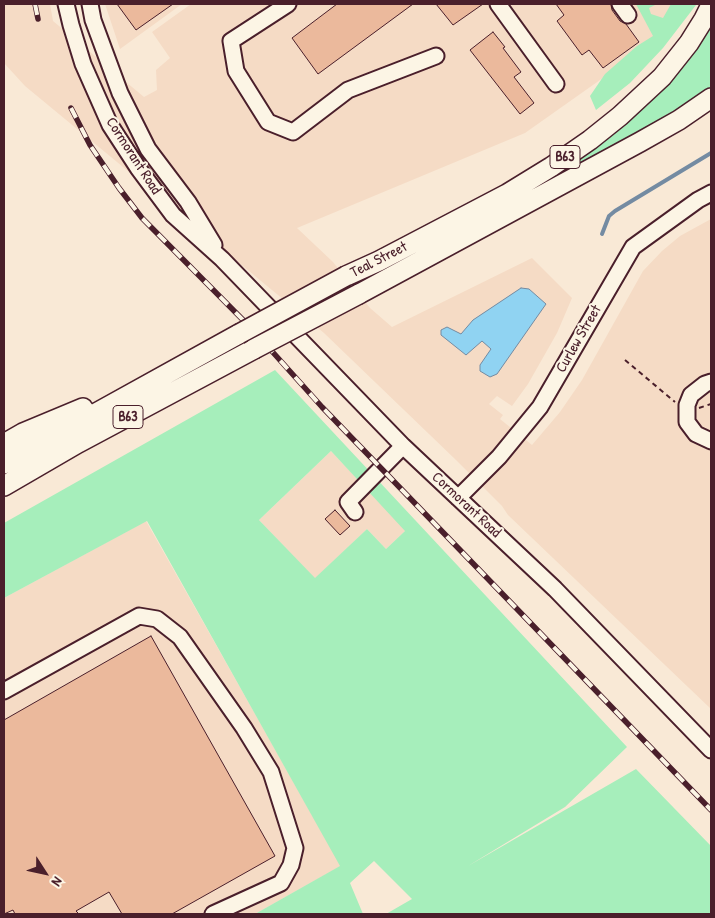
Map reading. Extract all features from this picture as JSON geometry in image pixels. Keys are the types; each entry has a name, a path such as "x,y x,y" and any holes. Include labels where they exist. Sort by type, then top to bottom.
{"main road":[{"name":"Teal Street","path":"4,464 168,372 346,276 379,261 507,194 551,167 620,116 662,77 689,43 711,5"},
{"name":"Teal Street","path":"4,486 78,443 360,294 640,142 679,120 711,98"},
{"path":"4,444 23,433 168,372"},
{"path":"4,494 78,443"}],"street":[{"name":"Cormorant Road","path":"66,4 83,64 110,125 138,168 173,215 222,259 403,446 555,589 711,750"},
{"path":"288,4 231,41 236,71 268,122 293,132 348,90 436,56"},
{"path":"498,4 556,84"},
{"name":"Cormorant Road","path":"92,5 93,20 120,93 148,148 188,202 222,259"},
{"name":"Curlew Street","path":"458,498 499,457 540,407 633,247 698,200 711,193"},
{"path":"711,382 705,384 691,395 687,405 687,422 696,434 711,441"},
{"path":"355,512 348,502 403,446"},
{"path":"4,691 139,616 157,619 180,637 244,728 270,772 295,848 291,865 281,883 212,914"}],"path":[{"path":"625,360 675,402 700,408 711,404"}],"shaded area":[{"path":"4,4 50,4 53,21 144,97 157,90 156,70 170,58 152,32 191,4 682,4 669,28 525,133 297,228 333,262 370,308 392,327 532,258 572,298 557,333 528,384 512,406 497,396 489,404 503,415 500,419 532,445 560,412 582,380 643,271 680,236 711,219 711,709 508,515 502,506 456,460 324,333 25,86 4,63"},
{"path":"105,4 182,4 120,49"},
{"path":"331,451 406,530 386,549 367,529 315,579 259,520"},
{"path":"146,521 341,866 255,914 4,914 4,598"}],"green space":[{"path":"636,4 657,4 649,8 651,14 663,18 671,4 696,5 663,48 630,83 596,110 590,96 605,74 637,46 653,36"},
{"path":"711,19 710,90 680,111 349,291 347,287 539,184"},
{"path":"275,370 627,747 565,807 468,866 636,769 711,846 711,914 386,914 412,899 374,861 350,883 363,914 255,914 340,866 147,521 4,598 4,523","holes":["331,451 405,531 386,549 367,529 315,578 259,520"]}],"water":[{"path":"521,288 529,289 546,304 497,374 490,377 480,371 480,365 491,349 482,341 466,355 441,335 441,330 447,327 461,334 473,320"}],"building":[{"path":"117,4 173,4 136,30"},
{"path":"337,4 413,4 318,74 292,38"},
{"path":"436,4 483,4 453,25"},
{"path":"556,4 611,4 612,10 620,21 626,24 639,42 603,68 589,50 582,55 557,21 564,15"},
{"path":"493,32 521,72 514,77 534,103 520,114 470,50"},
{"path":"335,510 350,526 340,535 325,519"},
{"path":"151,636 275,856 172,914 122,914 109,892 76,911 79,914 15,914 13,910 4,914 4,720"}],"waterway":[{"path":"602,234 609,216 615,211 711,153"}],"railway":[{"path":"35,4 38,19"},
{"path":"71,108 90,145 142,218 252,329 322,407 711,810"}]}
